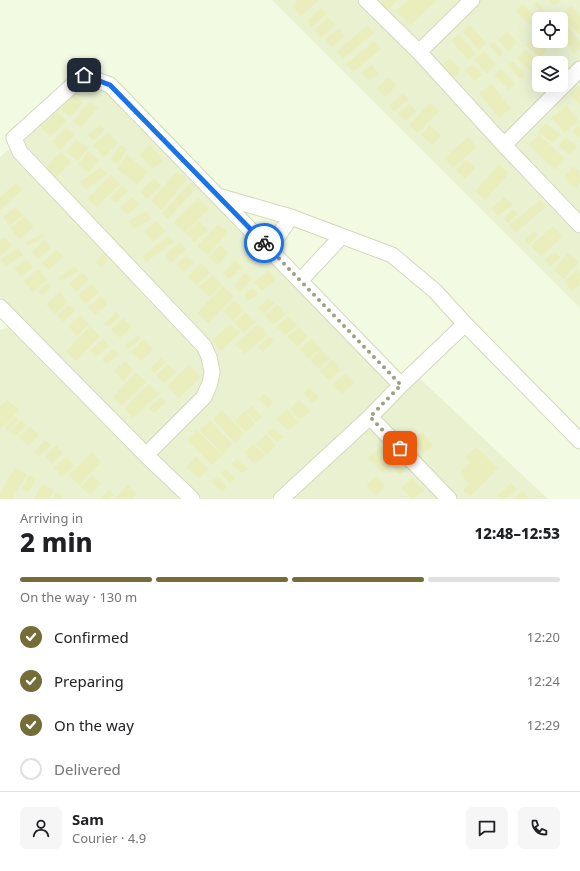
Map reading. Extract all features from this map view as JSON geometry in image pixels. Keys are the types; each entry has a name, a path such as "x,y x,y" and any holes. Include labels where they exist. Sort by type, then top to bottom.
{"street":[{"path":"366,0 419,52 580,225"},
{"path":"419,52 472,0"},
{"path":"504,145 580,69"},
{"path":"146,455 204,397 210,383 212,372 209,357 204,346 20,152 14,138 84,75 110,85 401,385"},
{"path":"217,196 291,217 392,255 434,291 580,441"},
{"path":"269,249 291,217"},
{"path":"300,281 340,236"},
{"path":"0,306 146,455 192,499"},
{"path":"281,499 370,417 465,324"},
{"path":"370,417 449,499"}],"shaded area":[{"path":"272,0 580,0 580,308"},
{"path":"85,80 109,87 400,389 417,376 548,499 289,499 280,490 271,499 0,499 0,330 24,323 0,297 0,157"}],"building":[{"path":"298,0 319,0 301,16 292,6"},
{"path":"383,0 397,0 387,11 380,4"},
{"path":"408,0 437,0 410,26 396,11"},
{"path":"548,0 561,0 554,6"},
{"path":"538,2 546,12 540,12 534,4"},
{"path":"522,4 532,13 532,25 531,26 515,11"},
{"path":"571,6 580,15 580,34 568,22 568,12 564,12"},
{"path":"321,8 326,14 312,27 307,21"},
{"path":"328,17 335,25 321,38 314,30"},
{"path":"368,25 374,33 343,58 337,51"},
{"path":"470,25 486,43 479,50 463,31"},
{"path":"568,26 580,42 580,49 574,54 568,46"},
{"path":"339,29 345,37 331,47 325,39"},
{"path":"507,31 517,42 509,51 498,40"},
{"path":"459,34 476,54 468,60 451,40"},
{"path":"532,39 532,48 545,48 547,50 542,56 538,56 526,45"},
{"path":"374,41 381,49 353,72 346,64"},
{"path":"494,41 503,53 499,57 489,45"},
{"path":"525,49 532,56 532,73 517,58"},
{"path":"484,51 496,64 487,73 474,60"},
{"path":"449,58 461,69 453,78 441,67"},
{"path":"513,61 525,75 520,79 508,65"},
{"path":"473,64 482,75 474,81 465,70"},
{"path":"372,65 379,74 368,81 362,72"},
{"path":"501,69 515,84 509,90 494,75"},
{"path":"388,77 397,85 385,97 377,89"},
{"path":"492,84 511,108 499,118 479,93"},
{"path":"578,86 580,88 580,105 570,94"},
{"path":"403,93 408,99 394,112 389,106"},
{"path":"73,94 83,103 70,117 61,108"},
{"path":"90,101 98,108 81,128 73,121"},
{"path":"409,103 416,111 406,121 398,114"},
{"path":"430,103 439,111 418,133 409,125"},
{"path":"567,106 579,121 564,133 552,118"},
{"path":"57,112 66,121 50,137 41,127"},
{"path":"546,123 560,134 553,143 538,132"},
{"path":"100,124 105,129 94,141 88,135"},
{"path":"429,125 441,135 433,145 421,135"},
{"path":"577,125 580,128 580,138 572,132"},
{"path":"66,127 74,135 60,150 52,142"},
{"path":"108,132 118,143 104,157 93,146"},
{"path":"539,134 565,159 555,170 529,145"},
{"path":"468,137 477,147 453,168 444,158"},
{"path":"566,137 577,146 570,155 559,146"},
{"path":"76,139 88,148 78,161 66,152"},
{"path":"150,144 164,159 153,169 139,155"},
{"path":"120,145 127,149 118,164 111,160"},
{"path":"88,151 99,160 89,173 78,165"},
{"path":"61,152 71,162 53,180 43,170"},
{"path":"127,155 138,164 127,177 117,168"},
{"path":"466,159 475,168 465,179 456,170"},
{"path":"138,164 147,172 137,185 128,177"},
{"path":"499,164 509,173 485,200 475,191"},
{"path":"573,166 580,172 580,182 575,188 564,178"},
{"path":"101,167 107,174 86,190 80,182"},
{"path":"177,171 187,179 162,210 151,201"},
{"path":"111,175 120,184 97,207 88,198"},
{"path":"154,178 161,186 147,199 140,191"},
{"path":"191,182 197,187 168,219 162,213"},
{"path":"16,183 22,190 0,210 0,197"},
{"path":"122,186 128,191 116,203 110,198"},
{"path":"133,197 139,205 127,215 120,207"},
{"path":"505,197 512,205 498,216 491,208"},
{"path":"199,198 209,209 184,233 174,222"},
{"path":"540,200 546,207 515,233 509,225"},
{"path":"16,207 23,215 10,226 3,217"},
{"path":"513,209 518,214 508,223 504,219"},
{"path":"146,211 151,219 134,229 129,221"},
{"path":"25,216 34,227 20,239 10,228"},
{"path":"157,221 165,231 153,242 144,231"},
{"path":"198,221 208,230 195,242 186,233"},
{"path":"218,224 228,233 207,255 197,246"},
{"path":"553,226 562,237 541,256 531,246"},
{"path":"534,231 538,235 529,245 525,240"},
{"path":"43,233 45,237 28,246 26,242"},
{"path":"169,236 174,242 146,262 142,256"},
{"path":"5,237 12,246 0,256 0,241"},
{"path":"45,240 51,248 38,259 32,251"},
{"path":"180,242 186,249 171,263 165,255"},
{"path":"220,245 229,253 218,265 209,257"},
{"path":"18,248 23,255 6,266 1,259"},
{"path":"57,250 63,257 49,270 42,263"},
{"path":"554,252 560,257 551,266 545,260"},
{"path":"568,253 579,261 564,279 554,270"},
{"path":"103,254 108,260 101,267 96,262"},
{"path":"186,255 194,262 184,272 176,265"},
{"path":"26,259 33,267 21,277 14,268"},
{"path":"235,260 242,267 230,279 223,273"},
{"path":"201,263 210,272 197,285 187,277"},
{"path":"75,266 78,271 61,281 58,277"},
{"path":"38,269 47,280 33,292 24,281"},
{"path":"268,270 276,279 262,291 254,282"},
{"path":"577,270 580,274 580,284 572,291 564,282"},
{"path":"82,272 89,279 76,292 69,284"},
{"path":"245,273 252,279 240,292 234,286"},
{"path":"213,275 222,285 210,297 199,287"},
{"path":"47,283 51,287 42,296 38,292"},
{"path":"92,284 99,292 85,304 78,295"},
{"path":"223,286 234,297 208,323 197,313"},
{"path":"253,288 258,294 248,301 244,294"},
{"path":"60,292 68,302 55,314 46,304"},
{"path":"101,296 108,304 95,315 88,307"},
{"path":"268,298 275,304 264,314 258,308"},
{"path":"234,300 244,310 233,321 223,311"},
{"path":"277,304 286,314 274,324 265,316"},
{"path":"69,305 75,311 63,322 57,315"},
{"path":"116,312 120,316 108,327 104,324"},
{"path":"245,312 255,322 244,333 234,323"},
{"path":"80,315 89,324 77,336 68,326"},
{"path":"288,316 298,325 286,335 276,327"},
{"path":"123,318 131,327 120,338 111,329"},
{"path":"230,324 240,333 221,351 212,340"},
{"path":"258,324 268,334 245,354 235,345"},
{"path":"90,326 100,336 76,361 66,351"},
{"path":"299,327 308,336 298,346 287,337"},
{"path":"138,335 141,338 128,349 125,346"},
{"path":"269,336 274,341 263,352 258,347"},
{"path":"103,339 109,346 96,357 90,350"},
{"path":"144,339 153,349 141,361 131,352"},
{"path":"312,339 321,349 308,359 300,349"},
{"path":"113,349 119,354 107,365 102,360"},
{"path":"321,350 330,359 319,369 310,360"},
{"path":"161,358 165,363 154,373 150,368"},
{"path":"333,360 341,370 329,380 320,371"},
{"path":"125,361 134,370 123,381 114,371"},
{"path":"168,364 176,372 164,383 156,375"},
{"path":"189,365 201,377 179,398 167,386"},
{"path":"136,372 146,382 122,406 113,397"},
{"path":"345,374 354,382 343,394 332,385"},
{"path":"149,384 159,394 133,418 124,408"},
{"path":"309,387 319,397 312,403 304,393"},
{"path":"264,393 273,403 268,408 259,399"},
{"path":"161,397 166,402 154,413 149,408"},
{"path":"299,399 310,411 300,420 290,409"},
{"path":"7,400 19,410 0,430 0,407"},
{"path":"252,406 262,417 256,422 246,411"},
{"path":"287,409 299,422 288,430 277,419"},
{"path":"222,410 244,434 235,443 213,419"},
{"path":"244,411 255,423 246,432 235,421"},
{"path":"15,416 19,419 8,430 5,427"},
{"path":"21,420 27,425 15,436 10,431"},
{"path":"210,420 232,444 223,454 200,430"},
{"path":"30,426 39,435 28,446 19,437"},
{"path":"273,428 283,437 277,442 267,432"},
{"path":"197,430 222,456 212,465 187,440"},
{"path":"422,432 433,445 424,453 412,441"},
{"path":"266,434 276,445 266,455 256,443"},
{"path":"45,440 51,445 39,457 34,452"},
{"path":"254,444 265,456 254,464 244,452"},
{"path":"56,445 63,453 52,464 45,456"},
{"path":"381,446 404,470 400,475 391,465 383,473 368,458"},
{"path":"476,447 498,468 471,496 463,491 469,483 460,474 470,462 465,457"},
{"path":"92,452 101,462 79,485 69,475"},
{"path":"400,454 410,464 405,468 395,459"},
{"path":"66,457 74,466 62,477 54,468"},
{"path":"196,457 208,469 199,478 186,467"},
{"path":"237,459 248,469 242,473 231,464"},
{"path":"15,468 27,474 12,499 1,499 0,492"},
{"path":"226,469 235,478 230,483 220,473"},
{"path":"29,475 36,478 29,492 22,489"},
{"path":"92,475 101,483 90,495 81,487"},
{"path":"218,476 227,487 222,492 211,482"},
{"path":"376,476 385,486 376,496 366,485"},
{"path":"412,478 424,490 413,499 401,488"},
{"path":"511,483 517,489 506,499 503,499 498,495"},
{"path":"42,484 54,490 49,499 34,499"},
{"path":"128,485 137,494 132,499 114,499"},
{"path":"109,490 114,495 109,499 100,499"},
{"path":"522,491 530,499 514,499"},
{"path":"56,492 63,496 61,499 53,499"}],"way so far":[{"path":"264,243 401,385 370,417 400,448"}],"route":[{"path":"84,75 110,85 264,243"}]}
